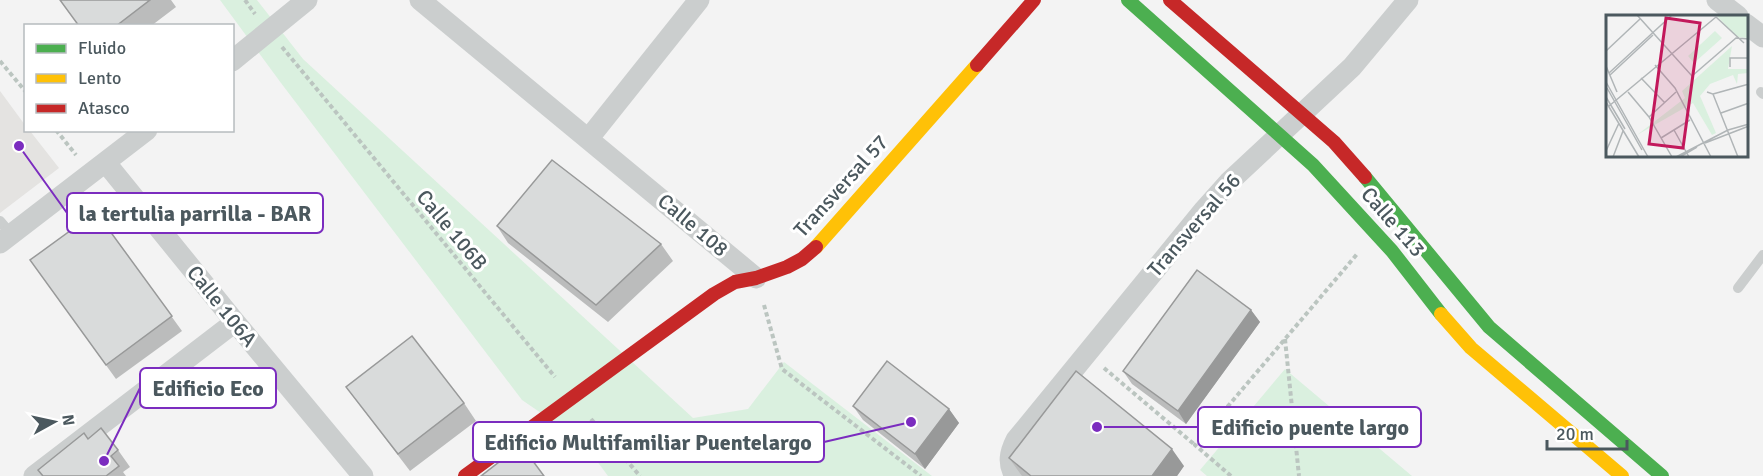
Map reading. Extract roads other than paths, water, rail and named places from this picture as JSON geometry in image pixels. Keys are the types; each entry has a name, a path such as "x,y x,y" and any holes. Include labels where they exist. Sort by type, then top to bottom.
{"street":[{"path":"234,59 307,0"},
{"name":"Calle 108","path":"420,0 756,278"},
{"path":"589,138 699,0"},
{"name":"Transversal 57","path":"465,476 714,294 735,282 756,278 787,267 814,250 1034,0"},
{"name":"Calle 113","path":"1128,0 1313,165 1392,250 1471,348 1622,476"},
{"name":"Calle 113","path":"1170,0 1334,142 1393,209 1489,327 1662,476"},
{"name":"Transversal 56","path":"1013,473 1009,459 1016,440 1222,189 1352,67 1408,0"},
{"path":"1717,0 1737,15"},
{"path":"1748,26 1763,37"},
{"path":"4,233 99,168 144,132"},
{"name":"Calle 106A","path":"99,168 235,322 363,476"},
{"path":"34,476 235,322"},
{"path":"1471,348 1489,327"}],"lane":[{"path":"1738,288 1763,255"}],"place":[{"name":"la tertulia parrilla - BAR","path":"19,146"},
{"name":"Edificio Multifamiliar Puentelargo","path":"911,422"},
{"name":"Edificio puente largo","path":"1097,427"},
{"name":"Edificio Eco","path":"104,461"}]}
